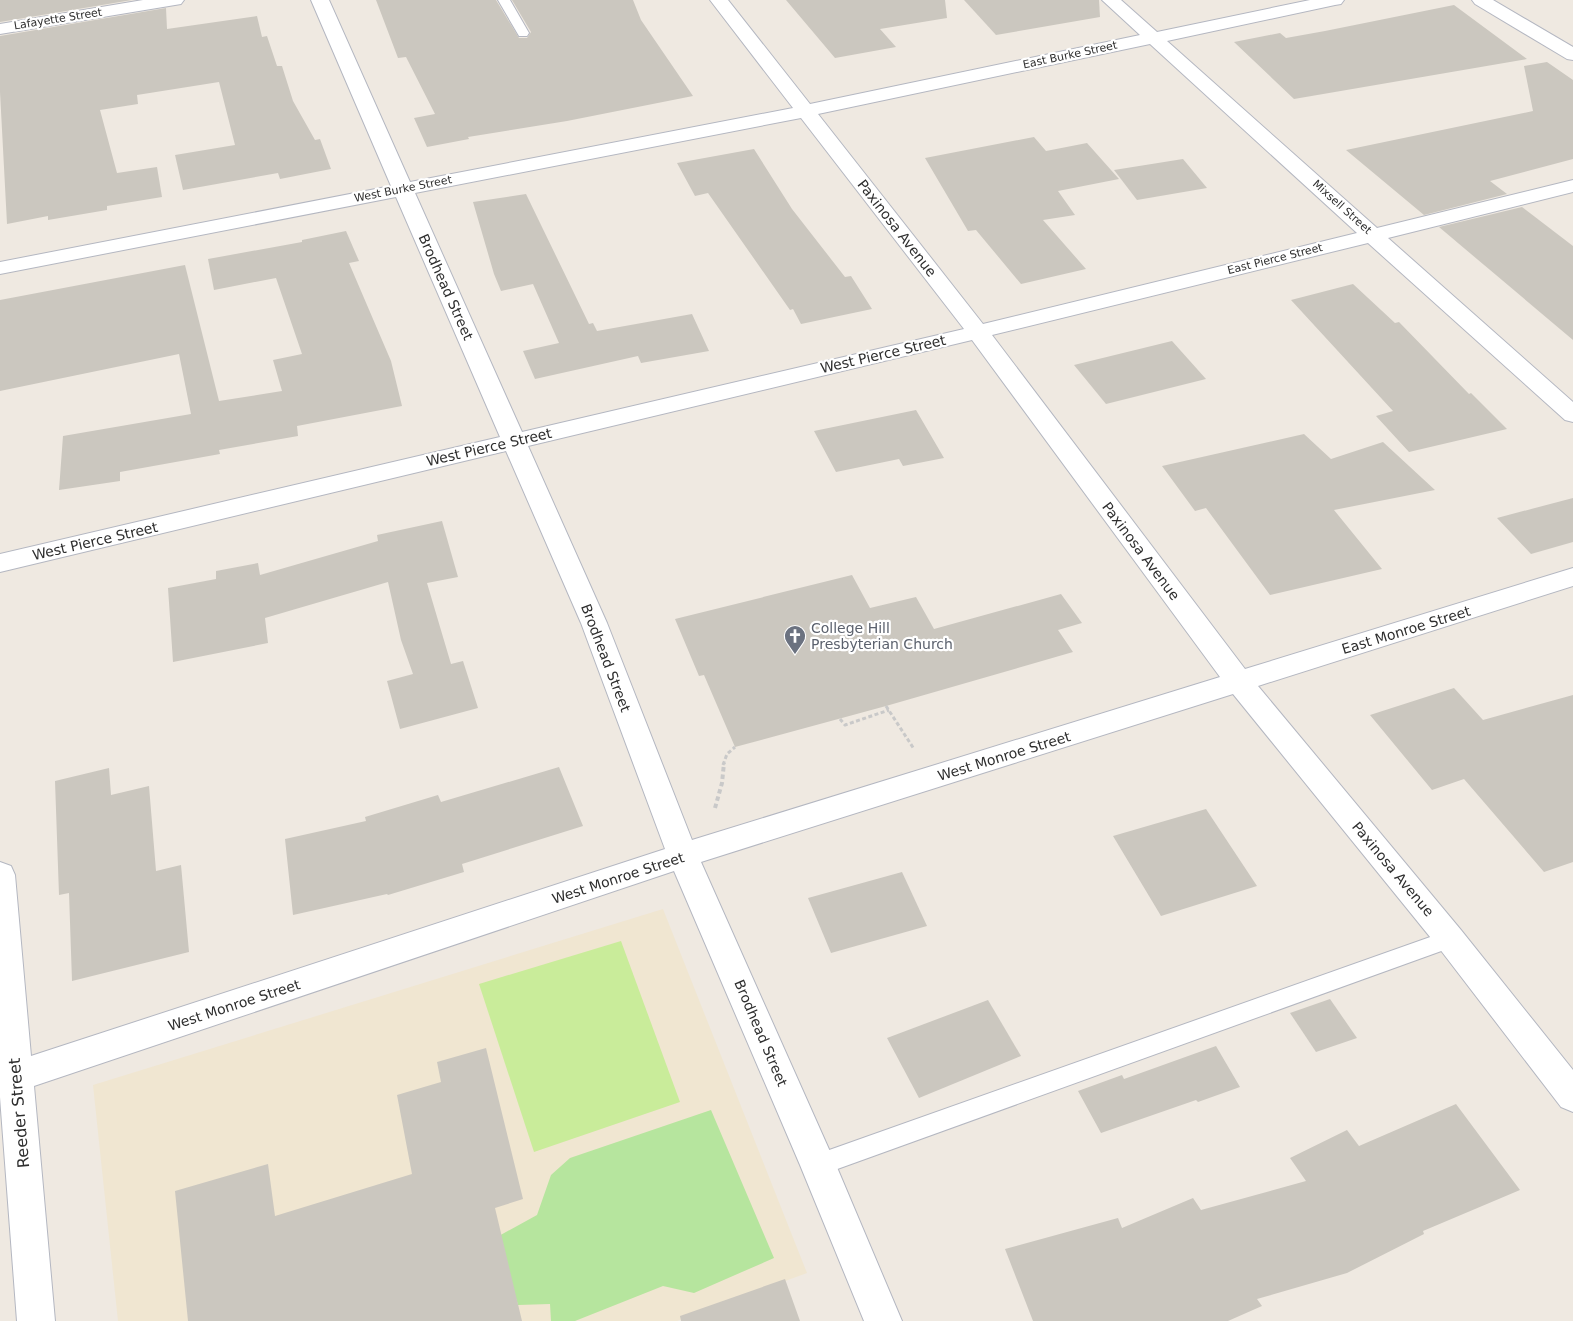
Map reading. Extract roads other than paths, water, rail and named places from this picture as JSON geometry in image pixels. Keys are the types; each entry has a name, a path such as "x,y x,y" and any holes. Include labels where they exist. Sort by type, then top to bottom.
{"street":[{"name":"Lafayette Street","path":"0,29 175,0"},
{"name":"Brodhead Street","path":"320,0 594,623 683,856 818,1165 883,1321"},
{"name":"Paxinosa Avenue","path":"719,0 978,332 1238,682 1450,939 1573,1096"},
{"name":"Mixsell Street","path":"1111,0 1573,415"},
{"name":"East Burke Street","path":"805,111 1335,0"},
{"path":"1481,0 1573,55"},
{"name":"West Burke Street","path":"0,268 805,111"},
{"name":"East Pierce Street","path":"978,332 1573,186"},
{"name":"West Pierce Street","path":"0,563 978,332"},
{"name":"East Monroe Street","path":"1238,682 1573,577"},
{"name":"West Monroe Street","path":"8,1079 683,856 1238,682"},
{"name":"Reeder Street","path":"0,875 8,1079 36,1321"}],"lane":[{"path":"504,0 523,33"},
{"path":"818,1165 1450,939"}],"place":[{"name":"College Hill Presbyterian Church","path":"795,655"}]}
